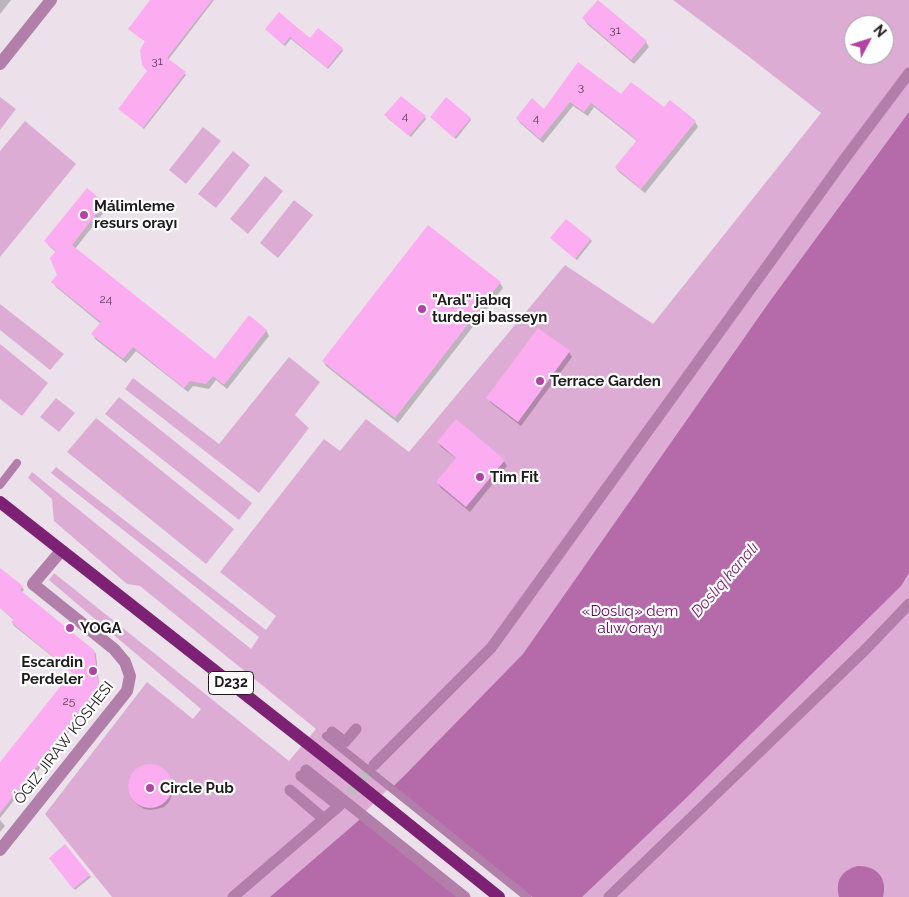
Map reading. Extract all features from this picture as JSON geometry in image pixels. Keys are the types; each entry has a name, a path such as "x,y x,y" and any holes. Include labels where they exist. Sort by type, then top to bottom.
{"main road":[{"name":"D232","path":"0,502 335,765 499,897"}],"street":[{"path":"0,64 51,0"},
{"path":"374,765 491,648 846,157 909,73"},
{"path":"0,850 127,690 130,676 125,662 114,649 34,584 62,550"},
{"path":"610,897 866,649 909,604"},
{"path":"329,734 345,742 356,729"},
{"path":"233,897 338,806 304,773 465,897"},
{"path":"290,790 324,819"}],"lane":[{"path":"0,485 17,463"},
{"path":"329,734 527,897"}],"green space":[{"name":"«Doslıq» dem alıw orayı","path":"673,0 909,0 909,897 112,897 45,814 147,682 193,719 201,709 49,580 54,573 289,761 316,729 140,586 127,584 54,521 52,499 28,478 32,472 251,649 259,637 51,473 56,467 266,630 276,616 220,572 324,439 340,451 366,419 409,452 565,265 653,324 821,113"},
{"path":"0,97 16,109 0,130"},
{"path":"25,121 76,164 0,257 0,151"},
{"path":"203,127 221,141 186,184 169,170"},
{"path":"233,151 250,165 216,208 198,194"},
{"path":"265,176 283,191 248,234 230,219"},
{"path":"294,200 313,215 278,258 260,243"},
{"path":"0,304 64,354 50,370 0,330"},
{"path":"0,344 48,383 22,416 0,399"},
{"path":"289,357 320,382 295,415 309,428 259,493 125,389 133,378 219,444"},
{"path":"119,397 252,503 239,520 105,414"},
{"path":"56,398 75,413 59,432 40,417"},
{"path":"96,418 234,529 206,564 67,452"}],"water":[{"name":"Doslıq kanalı","path":"909,112 909,573 901,586 683,801 582,897 270,897 357,822 523,654 770,301"},
{"path":"858,866 871,868 879,874 884,884 883,897 839,897 838,886 841,877 848,870"}],"pier":[{"path":"392,785 532,897 461,897 360,817"}],"building":[{"path":"150,0 212,0 167,58 186,72 143,128 118,109 147,71 142,65 140,50 145,41 128,29"},
{"path":"598,0 647,41 631,60 582,18"},
{"path":"279,12 310,38 318,28 343,48 327,68 290,37 283,45 265,29"},
{"path":"578,62 621,94 631,82 664,107 670,100 696,121 641,189 615,167 637,140 591,103 584,112 570,102 540,139 516,118 532,98 544,109"},
{"path":"401,96 426,116 409,136 384,115"},
{"path":"446,97 471,118 454,138 430,117"},
{"path":"87,188 105,203 72,245 215,359 249,315 267,330 224,385 213,376 206,384 190,381 184,388 133,347 123,359 91,334 101,322 51,282 57,275 50,258 56,251 44,241"},
{"path":"566,219 591,239 575,259 550,238"},
{"name":"\"Aral\" jabıq turdegi basseyn","path":"428,225 501,282 395,418 322,361"},
{"path":"538,328 570,351 518,422 486,398"},
{"path":"456,419 505,460 466,507 436,482 456,458 437,442"},
{"path":"0,568 23,586 20,590 94,650 99,689 0,813 0,762 72,672 11,622 14,619 0,608"},
{"name":"Circle Pub","path":"154,764 166,770 171,777 171,795 166,802 159,807 146,808 138,805 131,798 128,782 131,774 138,767"},
{"path":"65,844 90,875 73,889 49,858"}],"tunnel":[{"path":"339,806 374,765"}],"place":[{"name":"Málimleme resurs orayı","path":"84,215"},
{"name":"\"Aral\" jabıq turdegi basseyn","path":"422,309"},
{"name":"Terrace Garden","path":"540,381"},
{"name":"Tim Fit","path":"480,477"},
{"name":"YOGA","path":"70,628"},
{"name":"Escardin Perdeler","path":"93,671"},
{"name":"Circle Pub","path":"150,788"}]}
